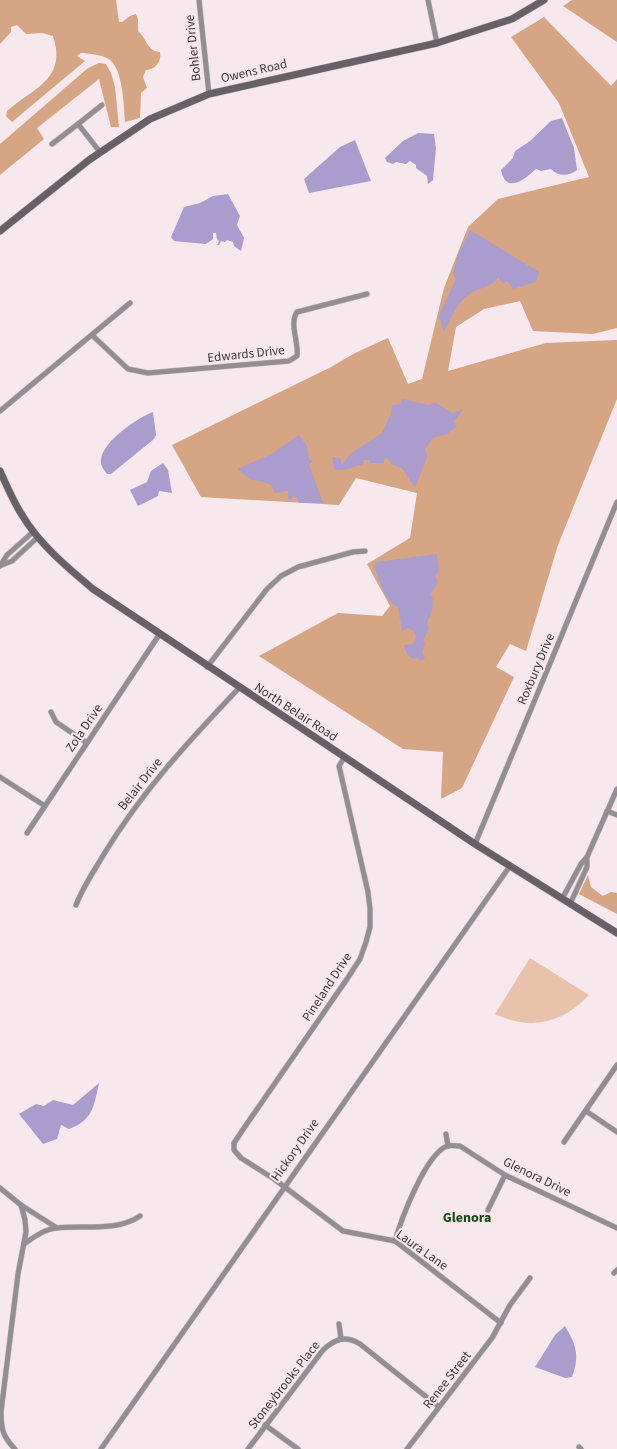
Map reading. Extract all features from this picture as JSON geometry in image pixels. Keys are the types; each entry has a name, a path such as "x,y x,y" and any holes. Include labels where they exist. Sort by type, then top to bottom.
{"main road":[{"name":"Owens Road","path":"0,230 100,152 150,119 209,94 437,43 512,19 544,0"},
{"name":"North Belair Road","path":"0,471 22,515 36,534 63,565 93,589 159,635 344,758 475,844 617,933"}],"street":[{"name":"Bohler Drive","path":"199,0 209,94"},
{"path":"428,0 437,43"},
{"path":"52,144 102,105"},
{"path":"78,124 100,152"},
{"name":"Edwards Drive","path":"92,335 128,368 148,374 289,361 297,356 298,350 294,322 294,317 297,312 367,294"},
{"path":"0,410 130,303"},
{"name":"Roxbury Drive","path":"475,844 617,502"},
{"path":"1,566 12,561 36,534"},
{"path":"207,667 267,589 281,576 298,568 353,552 365,551"},
{"name":"Zola Drive","path":"27,833 159,635"},
{"name":"Belair Drive","path":"76,905 81,892 107,850 150,786 239,688"},
{"path":"51,712 56,722 87,744"},
{"name":"Pineland Drive","path":"283,1187 236,1154 234,1150 234,1143 347,979 360,959 366,942 370,927 368,892 339,766 344,758"},
{"path":"0,777 45,806"},
{"path":"562,899 587,857 617,789"},
{"path":"607,811 617,816"},
{"path":"570,904 587,867 587,857"},
{"name":"Hickory Drive","path":"101,1449 283,1187 510,866"},
{"path":"574,877 581,881"},
{"path":"564,1142 617,1065"},
{"path":"586,1111 617,1132"},
{"path":"395,1241 416,1188 439,1153 448,1146 446,1134"},
{"name":"Glenora Drive","path":"448,1146 460,1146 505,1175 617,1228"},
{"path":"488,1210 505,1175"},
{"name":"Laura Lane","path":"283,1187 343,1231 395,1241 501,1323"},
{"path":"0,1188 21,1205 57,1228"},
{"path":"15,1449 6,1440 1,1429 1,1412 24,1244 26,1220 21,1205"},
{"path":"24,1244 43,1232 57,1228 120,1224 131,1222 140,1216"},
{"name":"Renee Street","path":"407,1449 481,1354 501,1323 510,1305 530,1278"},
{"path":"339,1324 341,1339 347,1338 360,1344 440,1407"},
{"name":"Stoneybrooks Place","path":"248,1449 323,1350 331,1343 341,1339"},
{"path":"265,1425 298,1449"}],"shaded area":[{"path":"0,0 116,0 119,22 122,22 130,16 136,14 138,19 138,31 152,49 160,52 159,62 155,67 146,70 143,77 147,88 141,93 140,118 125,122 120,80 118,72 110,60 92,54 81,53 77,56 85,61 12,122 6,116 7,111 46,81 56,62 56,51 53,36 42,33 26,34 17,25 11,27 11,32 0,44"},
{"path":"572,0 617,0 617,42 563,6"},
{"path":"544,17 611,86 617,79 617,328 593,334 533,331 520,301 484,309 456,327 448,371 546,343 617,340 617,399 558,545 526,651 510,644 496,667 514,677 462,788 441,799 443,752 403,749 259,656 338,613 382,616 390,606 367,564 410,538 417,493 356,478 339,505 201,497 172,445 331,367 355,353 388,338 408,384 422,379 444,288 468,227 498,199 589,177 559,103 511,37"},
{"path":"99,63 106,64 111,73 115,87 119,127 111,127 99,79 37,128 44,139 0,175 0,144 88,68"},
{"path":"562,118 574,148 577,170 571,174 564,175 554,172 551,169 541,171 536,169 527,177 516,183 507,182 503,178 501,170 513,158 515,151 530,141 551,121"},
{"path":"418,133 434,134 436,148 433,180 428,184 427,176 416,168 416,165 410,161 406,164 396,162 393,164 387,162 385,158 403,141"},
{"path":"355,140 371,181 309,193 304,179 340,147"},
{"path":"228,194 240,216 237,225 244,238 241,251 234,246 233,242 227,240 225,242 221,241 219,245 217,245 219,241 216,233 213,233 213,239 206,244 174,241 171,237 184,207 200,203 213,196"},
{"path":"470,230 539,272 536,282 513,289 507,281 503,284 498,277 490,285 466,296 458,305 444,332 439,316 456,279 453,273 458,254"},
{"path":"402,399 429,405 435,402 452,413 464,409 453,422 457,426 447,434 433,438 425,449 427,457 415,488 402,468 393,465 387,458 384,459 384,463 370,463 369,460 364,460 363,464 345,470 335,470 332,457 340,458 342,465 350,454 382,433 391,413 392,405 401,404"},
{"path":"153,412 156,435 154,439 111,474 107,474 102,467 101,462 103,453 107,446 130,425"},
{"path":"299,435 307,446 309,459 313,462 309,464 323,503 299,503 297,497 293,496 292,499 288,499 288,491 275,493 274,489 269,484 251,479 238,469 271,454"},
{"path":"163,463 168,470 172,493 159,491 158,496 138,506 130,490 147,482 151,471"},
{"path":"437,554 439,570 435,576 438,581 431,594 433,601 430,616 427,622 429,629 423,640 425,644 422,653 425,658 422,661 417,658 413,659 407,654 404,645 413,644 416,636 413,631 408,628 402,631 398,607 389,600 386,595 374,567 377,562"},
{"path":"588,875 591,887 603,896 611,892 617,893 617,914 579,894"},
{"path":"530,958 589,995 579,1005 568,1012 557,1018 545,1021 533,1023 521,1022 495,1014"},
{"path":"99,1083 96,1099 88,1117 69,1129 61,1125 57,1139 43,1144 19,1114 36,1104 44,1106 53,1100 73,1105"},
{"path":"565,1326 576,1350 576,1362 572,1377 565,1378 535,1367 555,1335"}],"district":[{"name":"Glenora","path":"467,1218"}]}
